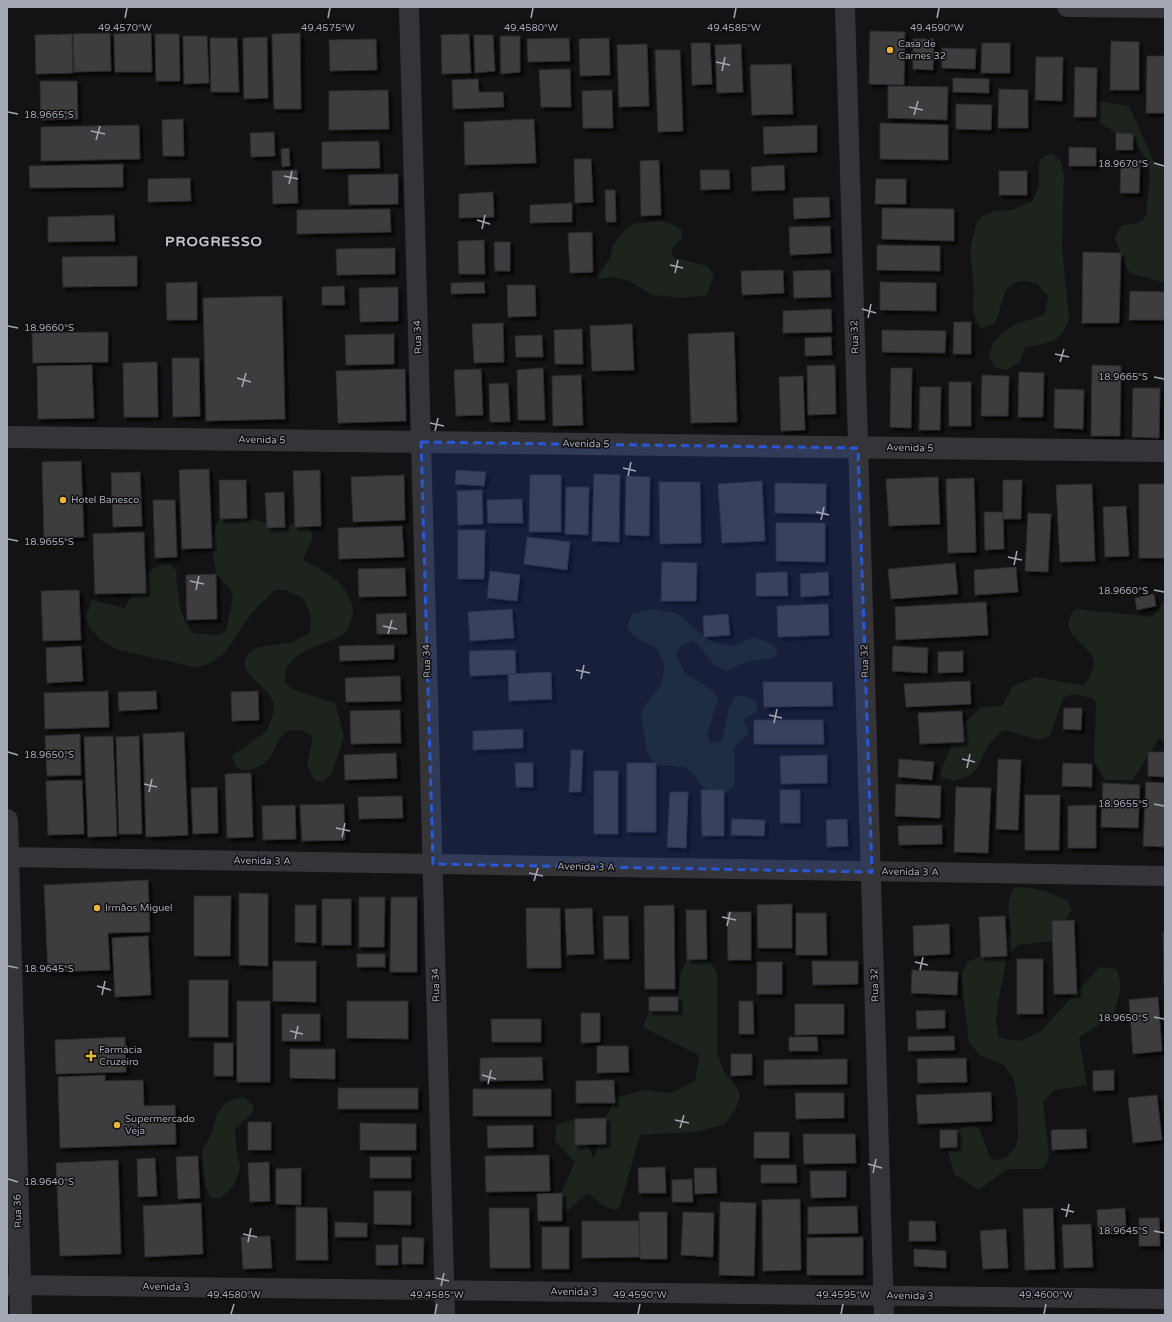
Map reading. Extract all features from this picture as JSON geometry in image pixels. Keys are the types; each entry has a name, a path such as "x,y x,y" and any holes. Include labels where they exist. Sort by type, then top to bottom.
{"street":[{"name":"Rua 34","path":"409,7 445,1315"},
{"name":"Rua 32","path":"845,7 884,1305"},
{"path":"1067,7 1165,8"},
{"name":"Avenida 5","path":"7,437 1165,451"},
{"name":"Rua 36","path":"7,820 14,1285 21,1315"},
{"name":"Avenida 3 A","path":"8,857 1165,876"},
{"name":"Avenida 3","path":"14,1285 444,1290 884,1305 1165,1299"}],"highlighted area":[{"path":"421,442 858,448 872,872 433,864"}],"shaded area":[{"path":"1098,101 1129,106 1154,162 1165,170 1165,283 1131,273 1127,269 1115,239 1116,234 1122,225 1142,221 1146,215 1150,177 1149,166 1142,152 1135,143 1127,136 1116,133 1099,122 1096,117"},
{"path":"1052,153 1061,162 1064,176 1062,248 1069,318 1063,333 1059,337 1047,343 1025,347 1020,362 1007,370 994,367 989,356 992,345 1001,334 1015,324 1041,316 1045,313 1048,296 1037,284 1024,281 1014,283 1005,291 997,319 993,324 983,328 978,325 973,310 974,288 970,249 977,222 981,217 995,211 1012,210 1033,201 1039,186 1039,163 1041,158"},
{"path":"661,221 676,226 682,231 682,239 673,247 672,255 675,258 708,266 714,276 707,295 683,298 653,295 629,281 611,277 600,279 597,277 610,258 613,245 626,229 636,223"},
{"path":"247,518 285,527 294,524 303,524 310,529 313,537 303,560 328,574 339,583 347,593 352,605 353,612 347,630 341,636 313,647 296,657 286,672 285,682 292,689 335,703 344,737 332,773 323,782 314,780 307,764 313,737 301,730 288,731 284,734 280,738 268,760 256,768 242,770 238,768 235,765 232,756 267,731 273,715 274,703 270,695 249,674 244,665 246,657 251,651 259,647 293,642 310,633 311,616 303,598 285,590 275,590 252,613 233,642 221,656 205,665 194,667 118,650 102,641 89,627 86,617 92,600 125,608 137,586 147,573 160,565 169,564 176,570 178,595 184,619 193,633 218,635 226,631 233,597 230,589 216,574 212,548 209,545 215,526 220,519"},
{"path":"1165,599 1165,742 1159,738 1133,780 1105,780 1095,763 1094,757 1096,702 1092,698 1074,694 1063,698 1050,736 1039,740 1006,730 1001,732 989,744 977,768 970,775 954,781 941,777 941,771 958,729 981,707 1002,706 1013,686 1036,677 1080,685 1085,684 1091,673 1094,661 1089,651 1070,631 1068,625 1069,619 1076,609 1153,617"},
{"path":"652,609 677,613 704,637 718,644 733,646 754,637 772,644 777,651 776,656 772,658 745,662 728,671 714,665 697,643 691,641 681,646 676,654 685,673 713,691 718,699 707,735 710,743 722,741 729,706 735,697 744,695 756,702 757,712 745,718 744,723 749,731 734,748 734,787 724,794 710,791 701,786 696,776 685,767 654,765 647,751 641,716 644,706 661,685 665,666 656,647 636,638 629,631 627,626 632,614"},
{"path":"1015,887 1032,888 1045,891 1067,900 1072,909 1053,941 1018,945 1007,956 998,1003 996,1023 999,1037 1003,1039 1020,1041 1040,1032 1100,967 1116,969 1120,981 1120,993 1112,1017 1079,1037 1087,1085 1054,1090 1043,1102 1049,1155 1048,1161 1042,1169 1009,1169 1004,1171 979,1190 954,1174 945,1142 960,1129 968,1127 979,1128 990,1157 994,1160 1006,1158 1016,1146 1018,1136 1017,1097 1014,1080 1004,1065 980,1055 969,1042 961,976 967,962 991,953 1011,934 1009,903"},
{"path":"697,958 707,959 716,970 718,1055 723,1070 739,1091 740,1096 737,1106 725,1124 696,1132 640,1135 620,1206 616,1210 605,1207 588,1193 567,1211 557,1203 575,1162 555,1141 556,1125 575,1119 594,1159 606,1118 615,1098 645,1090 672,1093 695,1081 699,1055 643,1027 649,1011 674,1007 678,997 680,974 687,960"},
{"path":"243,1097 251,1103 253,1112 235,1129 240,1168 233,1187 220,1198 213,1199 210,1196 204,1178 202,1151 210,1137 217,1114 221,1108 231,1101"}],"building":[{"path":"870,31 905,32 904,85 869,84"},
{"path":"110,33 111,71 74,72 73,34"},
{"path":"151,33 152,72 115,72 114,34"},
{"path":"300,33 301,109 274,109 272,34"},
{"path":"72,34 73,73 36,74 35,35"},
{"path":"155,34 179,34 180,81 156,81"},
{"path":"469,34 471,73 442,74 441,35"},
{"path":"474,35 493,35 495,71 475,73"},
{"path":"183,36 207,36 209,83 184,84"},
{"path":"500,36 520,36 520,72 501,74"},
{"path":"267,37 268,98 244,99 243,38"},
{"path":"210,38 237,38 239,92 211,92"},
{"path":"569,38 570,61 528,62 527,39"},
{"path":"609,38 610,75 580,76 579,39"},
{"path":"376,39 377,70 330,71 329,40"},
{"path":"913,39 934,39 933,70 913,69"},
{"path":"1111,41 1139,42 1139,90 1110,90"},
{"path":"691,43 710,43 712,84 692,85"},
{"path":"982,43 1010,43 1010,73 981,73"},
{"path":"647,44 649,106 619,107 617,45"},
{"path":"741,44 743,92 717,93 715,45"},
{"path":"942,48 976,49 975,69 942,68"},
{"path":"655,50 680,50 683,131 658,132"},
{"path":"1147,56 1165,56 1165,113 1146,113"},
{"path":"1036,57 1063,57 1062,101 1035,100"},
{"path":"791,64 793,114 752,115 750,65"},
{"path":"1075,67 1097,68 1096,117 1074,117"},
{"path":"570,69 571,107 541,107 539,70"},
{"path":"953,78 989,79 989,93 953,92"},
{"path":"478,79 479,92 503,92 504,107 453,109 452,80"},
{"path":"40,81 77,81 78,119 41,120"},
{"path":"888,86 948,87 947,120 888,118"},
{"path":"999,89 1028,90 1028,128 998,128"},
{"path":"388,90 389,129 329,130 329,91"},
{"path":"612,90 613,128 583,128 582,91"},
{"path":"956,104 992,105 991,130 956,129"},
{"path":"183,119 184,156 163,156 162,120"},
{"path":"534,119 536,163 465,165 464,122"},
{"path":"880,123 948,125 948,160 880,159"},
{"path":"139,125 140,159 41,161 41,127"},
{"path":"817,125 817,152 764,154 763,127"},
{"path":"274,132 275,156 251,157 250,133"},
{"path":"1116,133 1133,134 1133,150 1116,150"},
{"path":"379,141 380,168 322,169 322,142"},
{"path":"1069,147 1096,148 1096,166 1069,166"},
{"path":"289,148 290,166 282,167 281,149"},
{"path":"574,159 591,159 593,202 575,203"},
{"path":"659,160 661,215 641,216 640,161"},
{"path":"1121,161 1140,162 1139,193 1120,193"},
{"path":"123,164 123,187 30,188 29,166"},
{"path":"784,165 785,190 752,191 751,167"},
{"path":"297,170 298,203 273,204 272,171"},
{"path":"700,170 729,170 730,189 701,190"},
{"path":"999,171 1027,171 1027,195 999,195"},
{"path":"398,174 398,204 349,205 348,175"},
{"path":"190,178 191,201 148,202 148,179"},
{"path":"876,179 906,179 906,204 875,204"},
{"path":"605,190 615,190 616,222 606,222"},
{"path":"493,192 494,217 459,218 459,194"},
{"path":"829,197 830,217 794,219 793,198"},
{"path":"572,203 572,222 530,223 530,205"},
{"path":"882,208 954,209 954,241 882,239"},
{"path":"390,209 391,232 297,234 297,210"},
{"path":"114,215 115,241 48,242 48,217"},
{"path":"830,226 831,253 790,255 789,227"},
{"path":"592,232 593,272 570,273 568,233"},
{"path":"484,240 485,274 459,274 458,241"},
{"path":"494,242 510,242 510,271 495,271"},
{"path":"877,245 940,246 940,271 877,270"},
{"path":"395,248 395,274 337,275 336,249"},
{"path":"1083,252 1121,253 1119,323 1082,323"},
{"path":"137,256 137,286 63,287 62,257"},
{"path":"783,270 784,293 742,295 741,271"},
{"path":"830,270 831,297 794,298 793,271"},
{"path":"197,282 197,320 167,320 166,283"},
{"path":"484,282 485,293 451,294 451,283"},
{"path":"880,282 936,283 936,311 880,310"},
{"path":"507,285 535,285 536,316 508,317"},
{"path":"344,286 345,305 322,305 322,287"},
{"path":"398,287 398,321 360,322 359,288"},
{"path":"1130,291 1165,292 1164,320 1129,320"},
{"path":"282,296 285,419 206,421 203,298"},
{"path":"831,309 832,332 783,333 783,311"},
{"path":"954,322 971,322 971,354 953,354"},
{"path":"503,323 504,362 474,363 472,324"},
{"path":"632,324 634,370 592,371 590,326"},
{"path":"582,329 583,364 555,364 554,330"},
{"path":"882,330 946,331 945,353 882,352"},
{"path":"108,332 108,362 33,363 32,333"},
{"path":"734,332 737,422 691,423 688,334"},
{"path":"394,334 394,364 346,365 345,335"},
{"path":"542,335 543,357 516,357 515,336"},
{"path":"831,337 832,355 805,356 805,338"},
{"path":"172,358 199,358 200,416 173,417"},
{"path":"157,362 158,417 124,417 123,363"},
{"path":"92,365 94,418 38,419 37,366"},
{"path":"835,365 836,414 808,415 807,366"},
{"path":"1092,365 1121,366 1120,436 1091,436"},
{"path":"543,368 545,420 518,420 517,370"},
{"path":"891,368 912,368 911,428 890,427"},
{"path":"405,369 406,421 338,423 336,371"},
{"path":"481,369 483,415 456,416 454,370"},
{"path":"1019,372 1044,373 1043,417 1018,417"},
{"path":"581,375 583,425 553,426 552,376"},
{"path":"982,375 1009,376 1008,416 981,416"},
{"path":"803,376 805,430 781,431 779,377"},
{"path":"949,382 971,382 971,426 949,426"},
{"path":"508,383 510,422 490,422 489,384"},
{"path":"920,387 941,387 940,430 919,430"},
{"path":"1133,388 1160,388 1159,438 1132,437"},
{"path":"1055,389 1084,390 1083,429 1054,428"},
{"name":"Hotel Banesco","path":"81,461 84,537 44,538 42,462"},
{"path":"209,469 212,548 182,549 179,470"},
{"path":"320,470 321,526 295,527 293,471"},
{"path":"456,470 486,472 484,486 455,484"},
{"path":"140,472 142,526 113,527 111,473"},
{"path":"594,474 620,475 619,542 592,541"},
{"path":"404,475 405,520 353,522 351,477"},
{"path":"530,475 561,475 561,532 529,532"},
{"path":"626,476 650,477 649,536 625,535"},
{"path":"938,477 940,524 889,526 886,479"},
{"path":"974,478 976,552 948,553 946,479"},
{"path":"219,480 246,480 247,518 220,519"},
{"path":"1003,480 1022,480 1021,519 1003,519"},
{"path":"762,481 765,541 722,543 718,484"},
{"path":"659,482 700,482 701,543 660,544"},
{"path":"775,483 826,484 826,514 775,513"},
{"path":"1092,484 1095,561 1060,562 1056,485"},
{"path":"1139,484 1165,484 1165,558 1139,558"},
{"path":"566,487 589,487 588,535 565,534"},
{"path":"482,490 483,524 458,525 457,491"},
{"path":"284,492 285,527 267,528 265,493"},
{"path":"522,499 523,523 488,523 487,500"},
{"path":"153,500 175,500 177,557 155,558"},
{"path":"1126,506 1129,556 1105,557 1103,507"},
{"path":"984,512 1003,512 1004,549 985,550"},
{"path":"1028,513 1051,514 1048,572 1025,571"},
{"path":"776,523 825,523 825,562 776,561"},
{"path":"402,526 404,557 339,559 338,528"},
{"path":"458,530 485,530 484,579 458,579"},
{"path":"144,532 146,593 95,594 93,534"},
{"path":"527,537 570,542 567,570 524,564"},
{"path":"662,562 697,563 696,601 661,601"},
{"path":"955,563 958,594 891,599 888,569"},
{"path":"1016,567 1018,592 975,595 974,570"},
{"path":"405,568 406,596 359,597 358,569"},
{"path":"490,571 520,575 517,601 487,598"},
{"path":"787,572 788,596 756,596 756,573"},
{"path":"828,572 829,595 801,597 800,574"},
{"path":"216,574 217,619 187,620 186,575"},
{"path":"79,590 81,640 43,641 41,591"},
{"path":"1154,594 1156,606 1137,610 1135,598"},
{"path":"986,602 988,635 896,640 895,607"},
{"path":"828,604 829,635 778,637 777,606"},
{"path":"512,609 514,638 470,641 468,612"},
{"path":"406,613 407,634 377,634 376,614"},
{"path":"728,614 730,635 704,637 703,616"},
{"path":"394,645 394,659 340,661 339,646"},
{"path":"81,646 83,681 47,683 46,648"},
{"path":"893,646 928,648 927,673 892,671"},
{"path":"515,650 516,674 470,676 469,651"},
{"path":"963,651 963,672 938,673 938,652"},
{"path":"551,672 552,699 509,701 508,674"},
{"path":"400,676 401,701 346,702 345,678"},
{"path":"970,681 971,704 906,707 904,684"},
{"path":"763,682 832,682 833,706 764,707"},
{"path":"108,691 109,727 45,729 44,693"},
{"path":"156,691 157,709 119,711 118,692"},
{"path":"258,691 259,720 232,721 231,692"},
{"path":"1064,708 1082,708 1081,730 1063,729"},
{"path":"400,710 401,743 351,744 350,711"},
{"path":"962,711 964,742 920,744 918,713"},
{"path":"754,720 823,720 824,744 754,744"},
{"path":"523,729 523,748 473,750 473,731"},
{"path":"184,732 188,835 146,837 143,734"},
{"path":"80,734 81,775 47,776 45,736"},
{"path":"113,736 117,836 88,837 84,737"},
{"path":"139,736 142,834 119,834 116,737"},
{"path":"571,750 583,750 581,792 569,792"},
{"path":"1148,752 1165,752 1165,777 1148,776"},
{"path":"396,753 397,778 345,780 344,755"},
{"path":"827,755 827,783 781,784 780,756"},
{"path":"899,759 934,762 932,780 898,777"},
{"path":"998,759 1021,760 1018,830 996,829"},
{"path":"515,763 533,763 533,787 516,787"},
{"path":"627,763 656,763 656,832 627,832"},
{"path":"1063,763 1092,764 1092,787 1062,786"},
{"path":"594,771 618,771 618,834 594,834"},
{"path":"251,773 253,837 227,838 225,774"},
{"path":"82,780 84,834 48,835 46,781"},
{"path":"1146,782 1165,783 1165,847 1143,846"},
{"path":"1103,783 1140,785 1138,828 1101,827"},
{"path":"896,784 941,786 940,818 895,816"},
{"path":"217,787 218,833 193,834 191,788"},
{"path":"956,787 991,788 988,853 954,852"},
{"path":"701,790 724,790 724,836 702,836"},
{"path":"780,790 800,790 800,823 780,823"},
{"path":"670,792 688,792 686,848 667,847"},
{"path":"1025,795 1060,795 1059,850 1025,850"},
{"path":"402,796 403,818 359,819 358,797"},
{"path":"344,804 345,840 302,841 300,805"},
{"path":"295,805 296,839 263,840 262,806"},
{"path":"1096,805 1096,848 1068,848 1068,806"},
{"path":"732,819 765,820 764,836 731,835"},
{"path":"847,819 848,846 827,847 826,820"},
{"path":"942,825 942,844 899,845 898,826"},
{"name":"Irmãos Miguel","path":"148,880 150,932 108,933 110,970 48,972 44,885"},
{"path":"239,893 268,894 268,966 239,965"},
{"path":"194,896 231,896 230,956 194,956"},
{"path":"359,897 385,897 384,947 359,947"},
{"path":"391,897 417,897 417,972 390,972"},
{"path":"322,899 351,899 351,945 322,945"},
{"path":"792,904 792,948 758,948 757,905"},
{"path":"295,905 316,905 316,943 295,942"},
{"path":"674,905 675,989 645,989 644,906"},
{"path":"526,908 560,908 561,968 527,968"},
{"path":"592,908 594,954 567,955 565,909"},
{"path":"686,910 706,910 707,959 687,960"},
{"path":"727,912 751,912 751,960 728,960"},
{"path":"796,913 826,913 827,955 796,955"},
{"path":"603,916 628,916 629,959 604,959"},
{"path":"1005,916 1007,956 981,957 979,917"},
{"path":"1074,920 1077,994 1054,994 1052,921"},
{"path":"949,924 950,954 914,956 913,926"},
{"path":"1163,932 1165,932 1165,986 1164,986"},
{"path":"148,936 151,995 115,997 112,938"},
{"path":"357,954 385,954 385,967 357,967"},
{"path":"1017,959 1043,959 1043,1014 1017,1014"},
{"path":"273,961 316,961 316,1002 273,1001"},
{"path":"812,961 858,961 858,984 813,985"},
{"path":"757,962 782,962 782,994 757,994"},
{"path":"912,970 958,972 957,995 911,993"},
{"path":"189,980 228,980 228,1037 189,1037"},
{"path":"649,997 678,997 678,1011 649,1011"},
{"path":"1158,997 1162,1051 1133,1054 1129,1000"},
{"path":"237,1001 270,1001 270,1082 237,1082"},
{"path":"347,1001 408,1001 408,1039 347,1038"},
{"path":"739,1001 753,1001 754,1034 739,1034"},
{"path":"795,1004 844,1004 844,1034 795,1035"},
{"path":"945,1010 945,1028 917,1029 916,1011"},
{"path":"581,1013 600,1013 600,1042 581,1043"},
{"path":"282,1014 320,1014 320,1041 282,1041"},
{"path":"491,1019 541,1019 541,1042 492,1042"},
{"path":"954,1036 955,1050 908,1051 908,1037"},
{"name":"Farmácia Cruzeiro","path":"125,1037 126,1072 56,1074 55,1040"},
{"path":"789,1037 817,1037 818,1051 789,1051"},
{"path":"214,1043 233,1043 233,1076 214,1076"},
{"path":"597,1046 628,1046 629,1072 597,1073"},
{"path":"290,1049 335,1049 335,1079 290,1078"},
{"path":"731,1054 752,1054 752,1075 731,1076"},
{"path":"542,1057 543,1080 480,1081 480,1058"},
{"path":"966,1058 967,1082 918,1083 917,1059"},
{"path":"847,1059 847,1084 764,1085 764,1060"},
{"path":"1114,1070 1114,1090 1093,1091 1093,1071"},
{"name":"Supermercado Veja","path":"105,1075 105,1081 143,1080 144,1106 175,1105 176,1144 60,1148 58,1077"},
{"path":"614,1080 615,1103 576,1103 576,1081"},
{"path":"338,1088 418,1088 418,1109 338,1109"},
{"path":"473,1089 551,1089 551,1116 473,1116"},
{"path":"991,1092 992,1121 918,1124 916,1095"},
{"path":"795,1093 844,1093 844,1118 796,1119"},
{"path":"1157,1095 1162,1140 1133,1143 1128,1098"},
{"path":"606,1118 606,1144 575,1145 575,1119"},
{"path":"248,1122 271,1122 271,1150 248,1150"},
{"path":"360,1123 416,1124 416,1150 360,1150"},
{"path":"533,1125 533,1147 488,1148 487,1126"},
{"path":"1086,1129 1087,1148 1052,1150 1051,1130"},
{"path":"940,1130 957,1130 957,1147 940,1148"},
{"path":"754,1132 789,1132 789,1158 754,1158"},
{"path":"803,1134 855,1134 856,1163 804,1164"},
{"path":"549,1155 550,1191 486,1192 485,1156"},
{"path":"198,1156 200,1198 178,1199 176,1157"},
{"path":"370,1157 411,1157 411,1178 370,1178"},
{"path":"155,1158 157,1196 138,1197 137,1159"},
{"path":"118,1160 121,1254 60,1256 56,1163"},
{"path":"269,1162 270,1201 250,1202 248,1163"},
{"path":"761,1165 796,1165 797,1183 761,1183"},
{"path":"665,1167 666,1193 639,1193 638,1168"},
{"path":"301,1168 301,1205 276,1204 276,1169"},
{"path":"694,1168 716,1168 717,1193 695,1194"},
{"path":"810,1171 846,1171 846,1197 811,1198"},
{"path":"692,1179 693,1202 672,1202 672,1180"},
{"path":"374,1191 411,1191 411,1225 374,1224"},
{"path":"562,1193 562,1221 538,1221 537,1194"},
{"path":"800,1199 801,1270 763,1271 762,1200"},
{"path":"720,1202 756,1203 754,1276 719,1275"},
{"path":"201,1203 203,1254 145,1257 143,1206"},
{"path":"857,1206 858,1233 808,1234 808,1207"},
{"path":"296,1207 327,1208 328,1260 296,1260"},
{"path":"489,1208 529,1208 530,1268 490,1268"},
{"path":"1053,1208 1055,1269 1025,1270 1023,1209"},
{"path":"1125,1208 1126,1232 1098,1233 1097,1210"},
{"path":"639,1212 667,1212 667,1259 640,1259"},
{"path":"683,1212 714,1213 713,1257 681,1255"},
{"path":"1139,1218 1159,1218 1160,1246 1139,1246"},
{"path":"582,1221 639,1221 640,1257 582,1258"},
{"path":"909,1221 935,1221 936,1241 909,1241"},
{"path":"335,1222 367,1223 367,1237 335,1237"},
{"path":"1091,1224 1093,1267 1064,1268 1062,1225"},
{"path":"542,1227 569,1227 569,1269 542,1269"},
{"path":"1006,1229 1008,1268 983,1269 980,1231"},
{"path":"270,1236 272,1268 243,1269 241,1237"},
{"path":"402,1237 424,1238 423,1264 402,1264"},
{"path":"863,1237 863,1275 807,1275 807,1238"},
{"path":"376,1245 398,1245 398,1265 376,1265"},
{"path":"914,1249 946,1251 946,1268 914,1266"}],"place":[{"name":"Casa de Carnes 32","path":"890,50"},
{"name":"Hotel Banesco","path":"63,500"},
{"name":"Irmãos Miguel","path":"97,908"},
{"name":"Farmácia Cruzeiro","path":"91,1056"},
{"name":"Supermercado Veja","path":"117,1125"}],"district":[{"name":"PROGRESSO","path":"214,241"}]}
